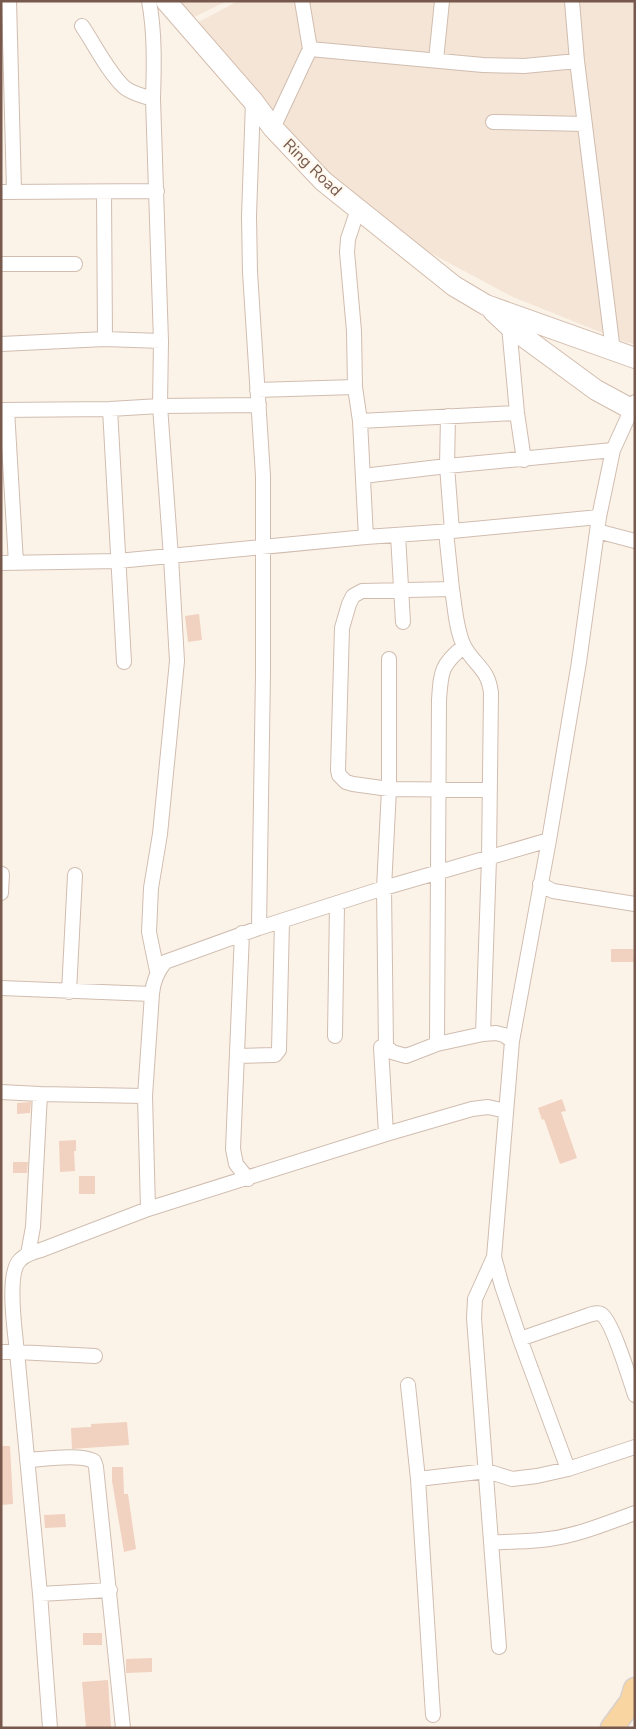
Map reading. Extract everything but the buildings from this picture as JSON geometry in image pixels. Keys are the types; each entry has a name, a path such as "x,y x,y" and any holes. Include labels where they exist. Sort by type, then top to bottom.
{"main road":[{"name":"Ring Road","path":"166,1 253,101 273,128 323,180 454,286 486,305 635,358"},
{"name":"Ring Road","path":"486,305 509,326 596,390 633,407"},
{"path":"612,1728 631,1702 635,1689"}],"street":[{"path":"9,1 8,192 157,191"},
{"path":"149,1 154,75 153,99 161,340 160,406 171,556 176,660 160,834 150,888 149,932 157,972"},
{"path":"273,128 310,49 302,1"},
{"path":"436,60 442,1"},
{"path":"572,1 577,61 613,351"},
{"path":"82,26 111,71 125,88 136,94 153,99"},
{"path":"310,49 483,65 524,66 577,61"},
{"path":"253,101 249,216 263,476 263,673 259,928"},
{"path":"493,122 585,124"},
{"path":"104,192 105,339"},
{"path":"358,209 348,239 347,252 354,331 355,387 360,421 366,537"},
{"path":"1,264 75,264"},
{"path":"509,326 516,414 524,460"},
{"path":"1,344 105,339 161,340"},
{"path":"257,390 355,387"},
{"path":"16,563 4,410 110,410 160,406 259,405"},
{"path":"499,1647 474,1340 475,1299 494,1257 512,1041 579,662 598,524 613,450 633,407"},
{"path":"110,410 124,662"},
{"path":"360,421 516,414"},
{"path":"448,416 447,466 452,589 464,646 483,668 490,684 490,790 483,1034"},
{"path":"363,476 613,450"},
{"path":"1,563 118,561 366,537 598,524 635,541"},
{"path":"398,535 403,622"},
{"path":"452,589 362,591 353,596 342,628 337,762 340,775 346,782 353,784 389,790 490,790"},
{"path":"437,1044 437,789 441,677 446,663 464,646"},
{"path":"389,658 389,790 384,888 386,1046 392,1052 406,1056 437,1044 483,1034 496,1033 504,1035 512,1041"},
{"path":"148,1209 145,1096 152,994 153,982 157,972 165,962 259,928 384,888 549,840"},
{"path":"1,893 2,874"},
{"path":"70,992 75,875"},
{"path":"540,884 553,891 635,904"},
{"path":"335,1036 337,904"},
{"path":"237,1056 275,1055 279,1050 282,921"},
{"path":"242,934 233,1149 236,1164 248,1179"},
{"path":"1,988 152,994"},
{"path":"381,1047 386,1134"},
{"path":"1,1092 145,1096"},
{"path":"28,1254 34,1222 40,1094"},
{"path":"50,1728 12,1281 14,1269 18,1261 28,1254 148,1209 386,1134 472,1109 488,1108 506,1111"},
{"path":"494,1257 520,1339 568,1469"},
{"path":"520,1339 589,1315 601,1314 610,1324 635,1395"},
{"path":"1,1352 95,1356"},
{"path":"408,1385 418,1479 433,1715"},
{"path":"418,1479 486,1471 512,1479 537,1476 568,1469 635,1447"},
{"path":"27,1460 72,1458 94,1461 110,1590 123,1728"},
{"path":"491,1542 549,1539 594,1528 635,1513"},
{"path":"40,1594 110,1590"}],"shaded area":[{"path":"166,1 227,1 184,22"},
{"path":"238,1 635,1 635,344 625,342 513,297 421,248 338,182 193,25"}]}
